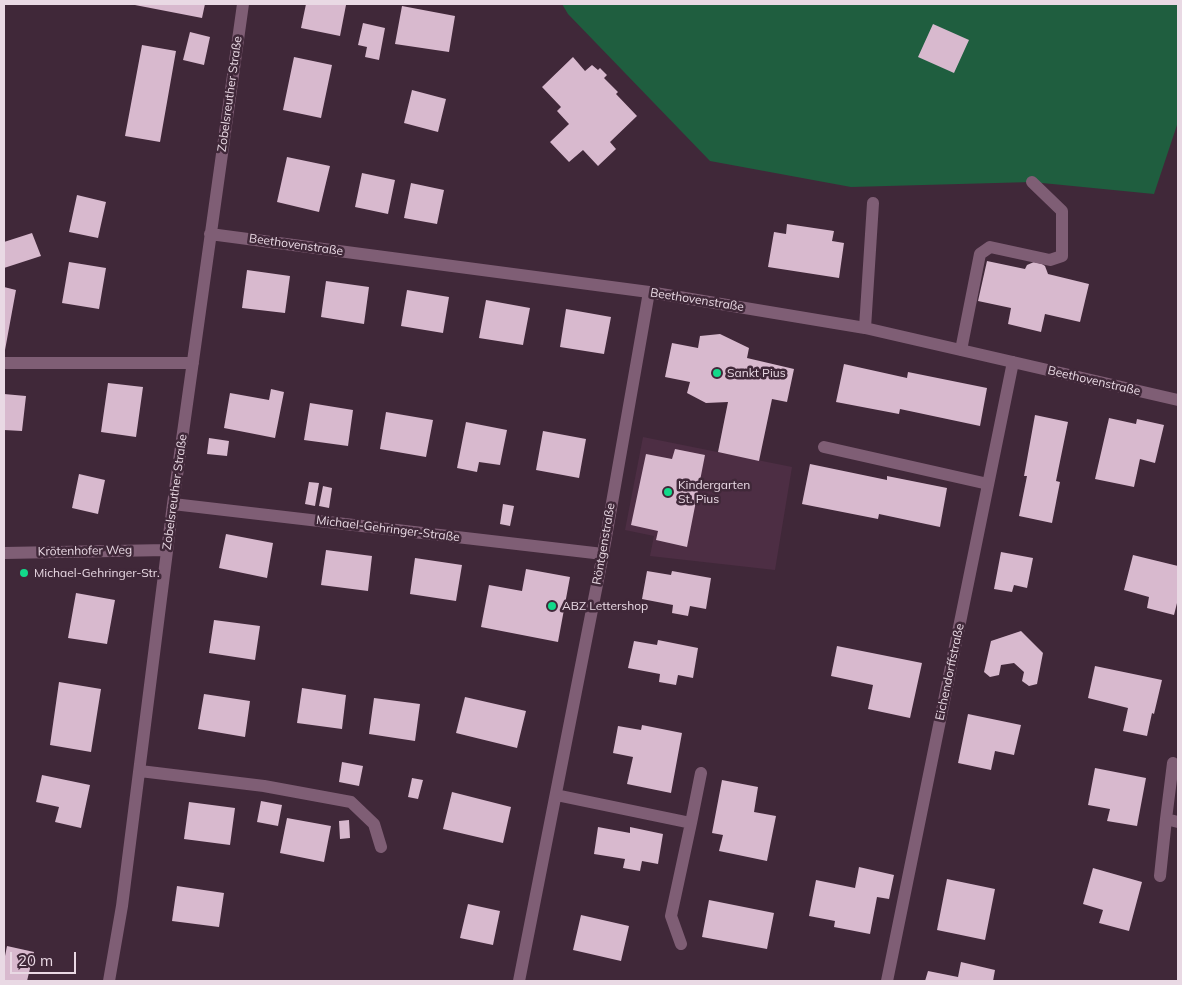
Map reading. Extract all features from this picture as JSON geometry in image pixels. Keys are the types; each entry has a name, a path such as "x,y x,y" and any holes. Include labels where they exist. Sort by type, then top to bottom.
{"street":[{"name":"Zobelsreuther Straße","path":"109,981 122,906 173,504 243,4"},
{"path":"961,350 980,254 990,247 1050,260 1062,256 1062,211 1032,182"},
{"path":"865,328 874,203"},
{"name":"Beethovenstraße","path":"210,234 649,292 865,328 1178,400"},
{"name":"Röntgenstraße","path":"519,981 603,554 649,292"},
{"name":"Eichendorffstraße","path":"887,981 1013,362"},
{"path":"4,363 193,363"},
{"path":"824,447 988,484"},
{"name":"Michael-Gehringer-Straße","path":"173,504 603,554"},
{"name":"Krötenhofer Weg","path":"4,553 167,550"},
{"path":"1160,876 1172,821 1173,763"},
{"path":"140,771 264,786 351,802 374,824 381,847"},
{"path":"681,944 671,916 700,773"},
{"path":"556,795 691,823"}],"shaded area":[{"path":"643,437 792,467 775,570 650,556 654,536 625,530"}],"green space":[{"path":"562,4 1178,4 1178,122 1154,194 1032,182 851,187 710,161 568,14"}],"building":[{"path":"135,4 205,4 202,18"},
{"path":"306,4 346,5 340,36 301,28"},
{"path":"402,6 455,16 449,52 395,44"},
{"path":"363,23 385,28 379,60 365,57 367,47 358,45"},
{"path":"933,24 969,40 954,73 918,57"},
{"path":"190,32 210,37 204,65 183,60"},
{"path":"142,45 176,51 160,142 125,136"},
{"path":"294,57 332,65 321,118 283,110"},
{"path":"573,57 585,71 592,65 598,70 600,68 607,75 604,78 618,92 616,94 637,116 610,142 616,149 598,166 583,150 569,162 550,142 569,124 557,111 561,107 542,87"},
{"path":"412,90 446,99 438,132 404,123"},
{"path":"287,157 330,166 319,212 277,202"},
{"path":"362,173 395,180 388,214 355,207"},
{"path":"411,183 444,190 437,224 404,218"},
{"path":"77,195 106,202 98,238 69,232"},
{"path":"787,224 834,231 832,241 844,243 839,278 768,267 774,232 786,234"},
{"path":"32,233 41,256 4,268 4,242"},
{"path":"987,261 1025,269 1027,265 1034,262 1045,266 1048,274 1089,284 1080,322 1045,314 1041,332 1008,324 1011,308 978,301"},
{"path":"69,262 106,268 99,309 62,303"},
{"path":"247,270 290,276 285,313 242,308"},
{"path":"326,281 369,287 364,324 321,317"},
{"path":"4,287 16,290 5,350 4,350"},
{"path":"407,290 449,297 443,333 401,326"},
{"path":"486,300 530,308 523,345 479,338"},
{"path":"566,309 611,317 604,354 560,347"},
{"path":"720,334 749,348 747,358 794,369 787,402 772,399 759,461 718,452 728,402 706,403 687,393 690,382 665,377 672,343 698,348 700,336"},
{"path":"844,364 907,378 908,372 987,388 980,426 900,409 899,414 836,402"},
{"path":"108,383 143,387 136,437 101,432"},
{"path":"271,389 284,392 275,438 224,428 230,393 269,400"},
{"path":"4,394 26,396 22,431 4,430"},
{"path":"310,403 353,410 348,446 304,440"},
{"path":"386,412 433,420 426,457 380,449"},
{"path":"1035,415 1068,422 1056,481 1060,482 1052,523 1019,516 1027,476 1024,476"},
{"path":"1109,418 1136,424 1137,419 1164,425 1155,463 1140,459 1134,487 1095,479"},
{"path":"466,422 507,430 500,465 479,462 477,472 457,468"},
{"path":"543,431 586,439 579,478 536,470"},
{"path":"209,438 229,441 227,456 207,454"},
{"name":"Kindergarten St. Pius","path":"675,449 705,455 687,547 656,540 658,531 631,525 646,454 672,459"},
{"path":"810,464 887,480 887,476 947,488 940,527 879,514 878,519 802,504"},
{"path":"79,474 105,480 98,514 72,508"},
{"path":"309,482 319,483 315,506 305,504"},
{"path":"323,486 332,488 329,508 319,506"},
{"path":"503,504 514,506 510,526 500,524"},
{"path":"226,534 273,543 267,578 219,568"},
{"path":"326,550 372,556 368,591 321,585"},
{"path":"1001,552 1033,558 1027,588 1014,585 1012,592 994,589"},
{"path":"1133,555 1178,566 1178,599 1174,615 1147,608 1149,597 1124,590"},
{"path":"415,558 462,565 456,601 410,594"},
{"path":"526,569 570,577 558,642 481,627 489,585 522,591"},
{"path":"647,571 671,575 672,571 711,578 706,609 690,606 688,616 672,613 673,605 642,599"},
{"path":"76,593 115,600 107,644 68,638"},
{"path":"214,620 260,626 255,660 209,653"},
{"path":"1021,631 1043,653 1037,684 1029,686 1022,681 1024,672 1014,663 1001,665 999,675 990,677 984,672 991,641"},
{"path":"658,640 698,648 693,678 678,675 676,685 659,682 660,674 628,668 634,641 657,645"},
{"path":"837,646 922,663 910,718 868,709 873,685 831,676"},
{"path":"1095,666 1162,680 1147,736 1123,731 1128,708 1088,698"},
{"path":"59,682 101,689 91,752 50,745"},
{"path":"302,688 346,695 342,729 297,723"},
{"path":"204,694 250,701 245,737 198,729"},
{"path":"465,697 526,711 517,748 456,733"},
{"path":"374,698 420,704 415,741 369,734"},
{"path":"968,714 1021,725 1014,755 995,751 991,770 958,763"},
{"path":"642,725 682,733 671,793 627,784 633,757 613,753 618,726 641,730"},
{"path":"342,762 363,766 359,786 339,782"},
{"path":"1095,768 1146,778 1137,826 1107,821 1110,809 1088,805"},
{"path":"42,775 90,785 81,828 55,822 59,807 36,802"},
{"path":"412,778 423,780 418,799 408,797"},
{"path":"722,780 758,787 754,812 776,816 767,861 719,851 723,835 712,833"},
{"path":"452,792 511,807 503,843 443,829"},
{"path":"261,801 282,805 278,826 257,822"},
{"path":"189,802 235,808 230,845 184,839"},
{"path":"287,818 331,826 324,862 280,853"},
{"path":"349,820 350,838 340,839 339,821"},
{"path":"598,827 630,833 630,827 663,834 658,864 642,861 640,871 623,868 625,859 594,854"},
{"path":"859,867 894,875 889,899 877,897 870,934 834,927 835,921 809,916 816,880 855,888"},
{"path":"1093,868 1142,882 1129,931 1099,923 1103,910 1083,904"},
{"path":"947,879 995,889 985,940 937,930"},
{"path":"177,886 224,893 219,927 172,921"},
{"path":"709,900 774,913 767,949 702,937"},
{"path":"468,904 500,911 493,945 460,938"},
{"path":"581,915 629,926 621,961 573,950"},
{"path":"7,946 34,952 27,981 4,981 4,961"},
{"path":"961,962 995,970 993,981 925,981 928,971 958,977"}],"place":[{"name":"Sankt Pius","path":"717,373"},
{"name":"Kindergarten St. Pius","path":"668,492"},
{"name":"Michael-Gehringer-Str.","path":"24,573"},
{"name":"ABZ Lettershop","path":"552,606"}]}
